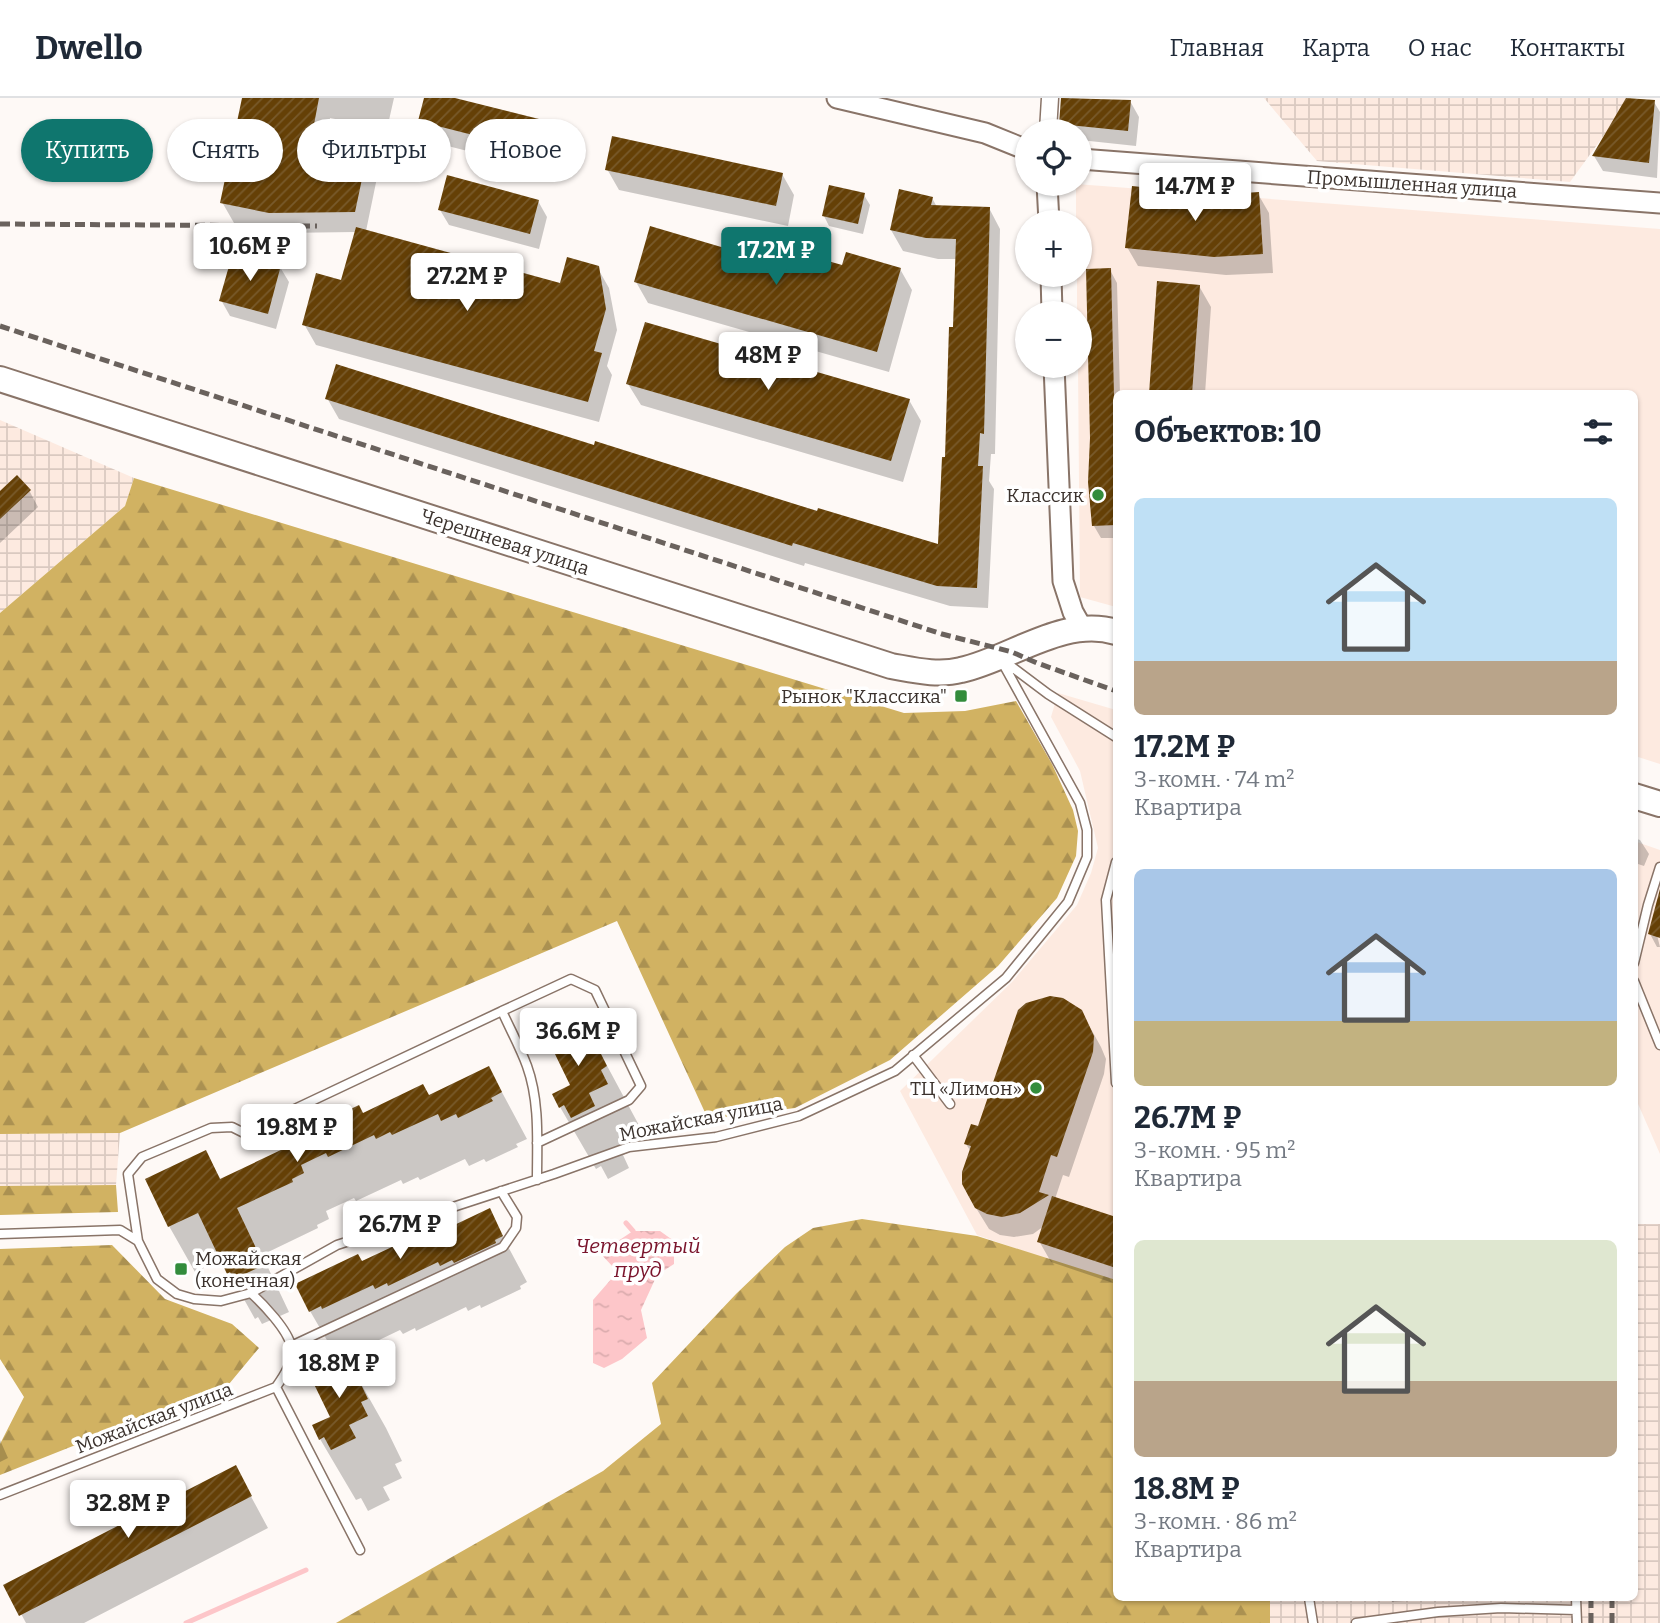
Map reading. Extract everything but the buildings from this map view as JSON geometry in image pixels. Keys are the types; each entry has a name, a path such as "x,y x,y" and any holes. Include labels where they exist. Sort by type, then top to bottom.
{"main road":[{"name":"Черешневая улица","path":"0,379 891,666 931,673 960,671 1055,635 1082,628"},
{"path":"1082,628 1113,632"},
{"path":"1638,797 1660,804"}],"street":[{"path":"837,98 985,133 1015,145"},
{"path":"1049,119 1050,98"},
{"name":"Промышленная улица","path":"1092,160 1660,203"},
{"path":"1055,378 1063,581 1073,612 1082,628"}],"lane":[{"path":"1006,655 1048,694 1113,735"},
{"name":"Можайская улица","path":"537,1143 629,1100 641,1086 595,990 571,979 244,1133 232,1127 211,1128 142,1157 128,1174 138,1241 157,1279 177,1294 194,1299 221,1301 251,1293 337,1245 629,1147 716,1137 799,1116 895,1071 1006,978 1069,902 1087,856 1087,830 1080,803 1006,655"},
{"path":"1638,946 1660,867"},
{"path":"1113,873 1106,900 1113,1028"},
{"path":"1638,991 1660,1045"},
{"path":"502,1011 528,1068 537,1116 537,1180"},
{"path":"913,1055 950,1104"},
{"path":"291,1346 503,1248 516,1228 517,1217 500,1191"},
{"path":"0,1234 120,1230 138,1241"},
{"path":"251,1293 272,1314 291,1346 289,1367 276,1387 360,1550"},
{"name":"Можайская улица","path":"0,1495 276,1387"},
{"path":"1309,1601 1313,1623"},
{"path":"1576,1601 1577,1623"},
{"path":"1356,1623 1488,1608 1576,1610"}],"shaded area":[{"path":"1264,98 1631,98 1570,182 1317,161"},
{"name":"Классик","path":"1092,185 1660,229 1660,764 1638,757 1638,390 1113,390 1113,606 1080,597 1078,378 1092,378 1092,301 1077,301 1077,287 1092,287 1092,210 1076,210 1076,196 1092,196"},
{"path":"0,420 134,478 125,506 0,613"},
{"path":"1058,693 1113,709 1113,1282 977,1235 900,1091 1012,982 1077,905 1091,873 1098,848 1080,771 1051,717"},
{"path":"1638,842 1660,850 1660,1154 1638,1104"},
{"path":"120,1133 116,1185 0,1186 0,1134"},
{"path":"1638,1224 1660,1224 1660,1623 1270,1623 1270,1601 1638,1601"}],"green space":[{"path":"134,478 904,713 965,711 1016,701 1052,764 1073,810 1078,831 1076,856 1057,898 998,966 890,1060 795,1108 708,1119 617,921 120,1133 0,1134 0,613 125,506"},
{"path":"116,1185 118,1212 0,1215 0,1186"},
{"path":"862,1219 977,1236 1113,1279 1113,1601 1270,1601 1270,1623 336,1623 603,1471 661,1424 652,1383 736,1294 785,1247 813,1228"},
{"path":"112,1245 165,1299 232,1324 259,1348 229,1384 0,1475 0,1444 24,1397 0,1359 0,1249"}],"water":[{"name":"Четвертый пруд","path":"633,1231 660,1231 674,1241 674,1264 657,1275 641,1310 647,1338 622,1359 604,1368 593,1363 593,1300 613,1277 614,1268 600,1253"}],"waterway":[{"path":"626,1223 633,1231"},
{"path":"186,1623 306,1570"}],"railway":[{"path":"0,224 317,226"},
{"path":"0,326 942,634 1012,652 1113,690"},
{"path":"1591,1601 1591,1623"},
{"path":"1612,1601 1612,1623"}],"place":[{"name":"Классик","path":"1098,495"},
{"name":"Рынок \"Классика\"","path":"961,696"},
{"name":"ТЦ «Лимон»","path":"1036,1088"},
{"name":"Можайская (конечная)","path":"181,1269"}]}
